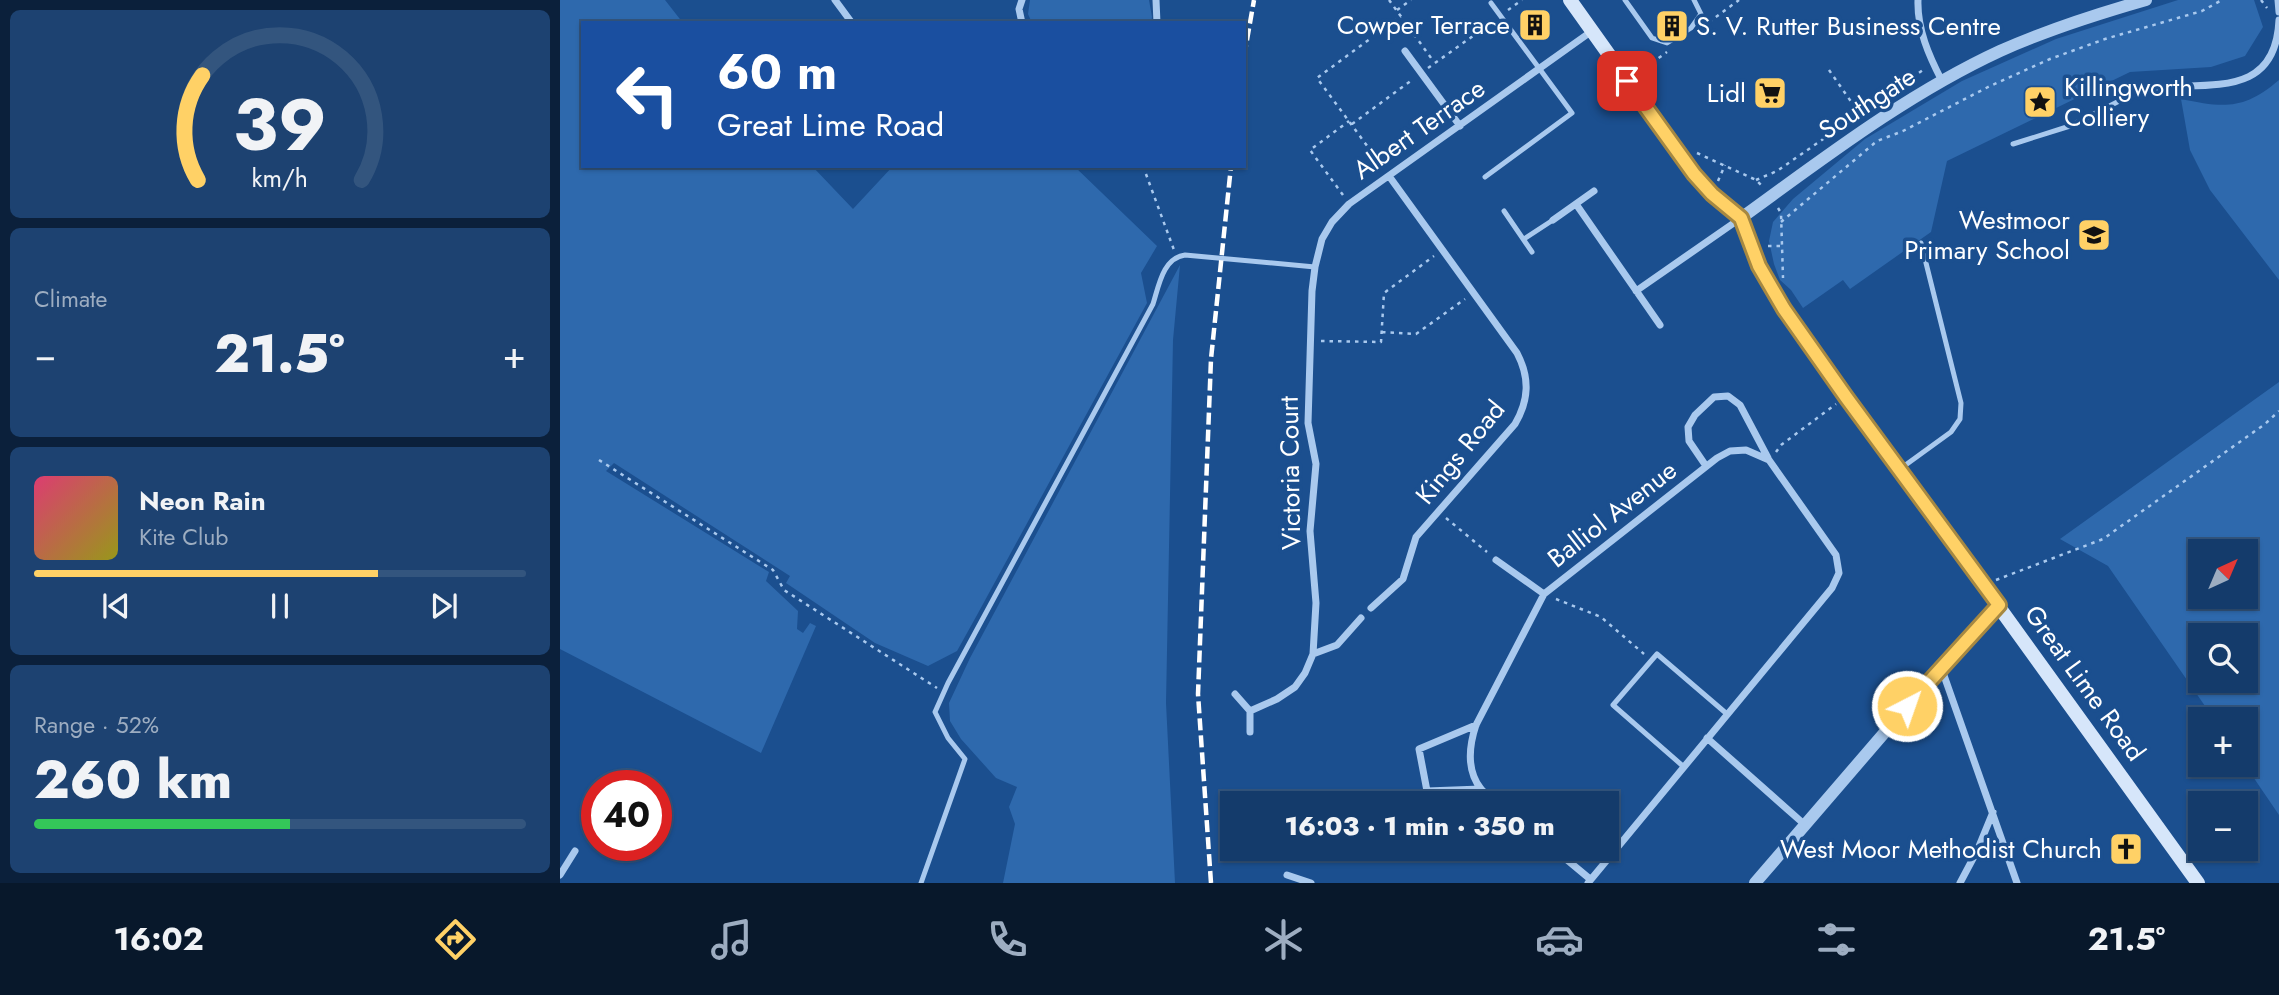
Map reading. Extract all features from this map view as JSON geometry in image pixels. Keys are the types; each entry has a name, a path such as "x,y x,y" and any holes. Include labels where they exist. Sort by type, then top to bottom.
{"main road":[{"name":"Great Lime Road","path":"1570,0 1681,158 1712,194 1741,218 1769,285 1846,397 2198,883"}],"street":[{"path":"835,0 851,21"},
{"path":"1022,0 1019,9 1022,21"},
{"path":"1156,0 1157,21"},
{"path":"1918,0 1922,31 1942,81"},
{"name":"Southgate","path":"1741,218 1860,132 1942,81 2000,51 2040,35 2146,0"},
{"path":"2278,0 2279,12"},
{"path":"2164,87 2243,81 2266,64 2278,40 2279,20"},
{"name":"Albert Terrace","path":"1312,291 1322,239 1332,222 1349,204 1592,32"},
{"path":"1405,51 1460,126"},
{"name":"Kings Road","path":"1371,608 1404,579 1416,537 1515,425 1526,398 1527,378 1523,365 1389,176"},
{"path":"1553,220 1594,191"},
{"path":"1576,204 1660,325"},
{"path":"1636,291 1741,218"},
{"name":"Victoria Court","path":"1250,711 1278,699 1295,687 1305,674 1313,654 1316,603 1310,531 1316,464 1308,423 1312,291"},
{"name":"Balliol Avenue","path":"1684,767 1832,587 1839,573 1836,555 1769,460 1740,405 1728,396 1714,397 1695,415 1688,427 1689,441 1706,466"},
{"name":"Balliol Avenue","path":"1481,789 1471,766 1469,745 1476,725 1544,594 1717,458 1738,450 1757,453 1769,460"},
{"name":"Balliol Avenue","path":"1496,560 1544,594"},
{"path":"1755,883 1941,667 1999,605"},
{"path":"1313,654 1338,645 1361,618"},
{"path":"1941,667 2017,883"},
{"path":"1236,694 1250,711 1250,732"},
{"path":"1476,725 1419,749 1427,792 1484,791"},
{"path":"1707,738 1804,824"},
{"path":"1567,861 1589,881 1684,767"},
{"path":"1960,883 1994,812"},
{"path":"560,875 575,852"},
{"path":"1287,875 1311,883"}],"lane":[{"path":"1625,0 1652,38 1667,43 1699,20 1700,9 1693,0"},
{"path":"1485,177 1572,113 1491,3"},
{"path":"2013,144 2070,126 2137,92 2164,87"},
{"path":"1504,211 1532,252"},
{"path":"1524,239 1553,220"},
{"path":"1899,470 1951,432 1960,419 1961,402 1921,243"},
{"path":"921,883 965,759 947,738 935,712 1153,304 1168,264 1176,256 1185,255 1315,267"},
{"path":"1684,767 1613,705 1657,654 1727,714"}],"path":[{"path":"1389,0 1435,63"},
{"path":"1397,10 1411,0"},
{"path":"1349,204 1310,150 1522,0"},
{"path":"1781,222 1877,141 1903,131 2050,58 2202,11 2222,0"},
{"path":"1389,176 1317,78 1401,16"},
{"path":"1756,180 1777,171 1933,64"},
{"path":"1829,70 1858,113"},
{"path":"1681,158 1697,153 1756,180 1771,196 1781,213 1784,284"},
{"path":"1144,168 1176,256"},
{"path":"1311,340 1381,342 1384,293 1443,250"},
{"path":"1382,332 1416,334 1473,293"},
{"path":"1769,460 1781,446 1846,397"},
{"path":"2002,576 2103,539 2265,424 2279,411"},
{"path":"599,460 773,570 785,590 944,692"},
{"path":"1438,512 1496,560"},
{"path":"1544,594 1601,617 1644,655 1657,654"}],"shaded area":[{"path":"560,0 665,0 681,21 581,21 581,168 814,168 853,209 891,168 1076,168 1157,246 1141,273 1147,303 957,651 928,666 875,643 786,583 790,576 614,463 606,471 769,572 766,581 798,611 797,629 803,633 810,623 816,626 761,753 560,649"},
{"path":"1030,0 1149,0 1152,17 1151,21 1031,21 1028,14"},
{"path":"2178,0 2254,0 2263,27 2245,56 2211,67 2130,72 1947,161 1931,232 1850,289 1843,280 1803,308 1791,290 1780,280 1769,241 1773,222 1793,199 1865,139 1962,81 2056,39"},
{"path":"2279,80 2279,280 2210,190 2190,150 2181,99 2222,105 2244,102"},
{"path":"1180,265 1173,340 1166,703 1175,883 1003,883 1015,824 1009,807 1017,787 996,778 961,739 950,721 949,703 970,658"},
{"path":"2279,382 2279,815 2253,777 2258,777 2258,707 2206,707 2196,693 2258,693 2258,623 2188,623 2188,681 2108,566 2060,539"}],"railway":[{"path":"1246,46 1254,0"},
{"path":"1211,883 1198,694 1211,359 1231,168"}],"place":[{"name":"Cowper Terrace","path":"1535,25"},
{"name":"S. V. Rutter Business Centre","path":"1672,26"},
{"name":"Lidl","path":"1770,93"},
{"name":"Killingworth Colliery","path":"2040,102"},
{"name":"Westmoor Primary School","path":"2094,235"},
{"name":"West Moor Methodist Church","path":"2126,849"}],"route":[{"path":"1627,81 1694,174 1712,194 1741,218 1759,266 1784,309 1999,605 1907,706"}]}
